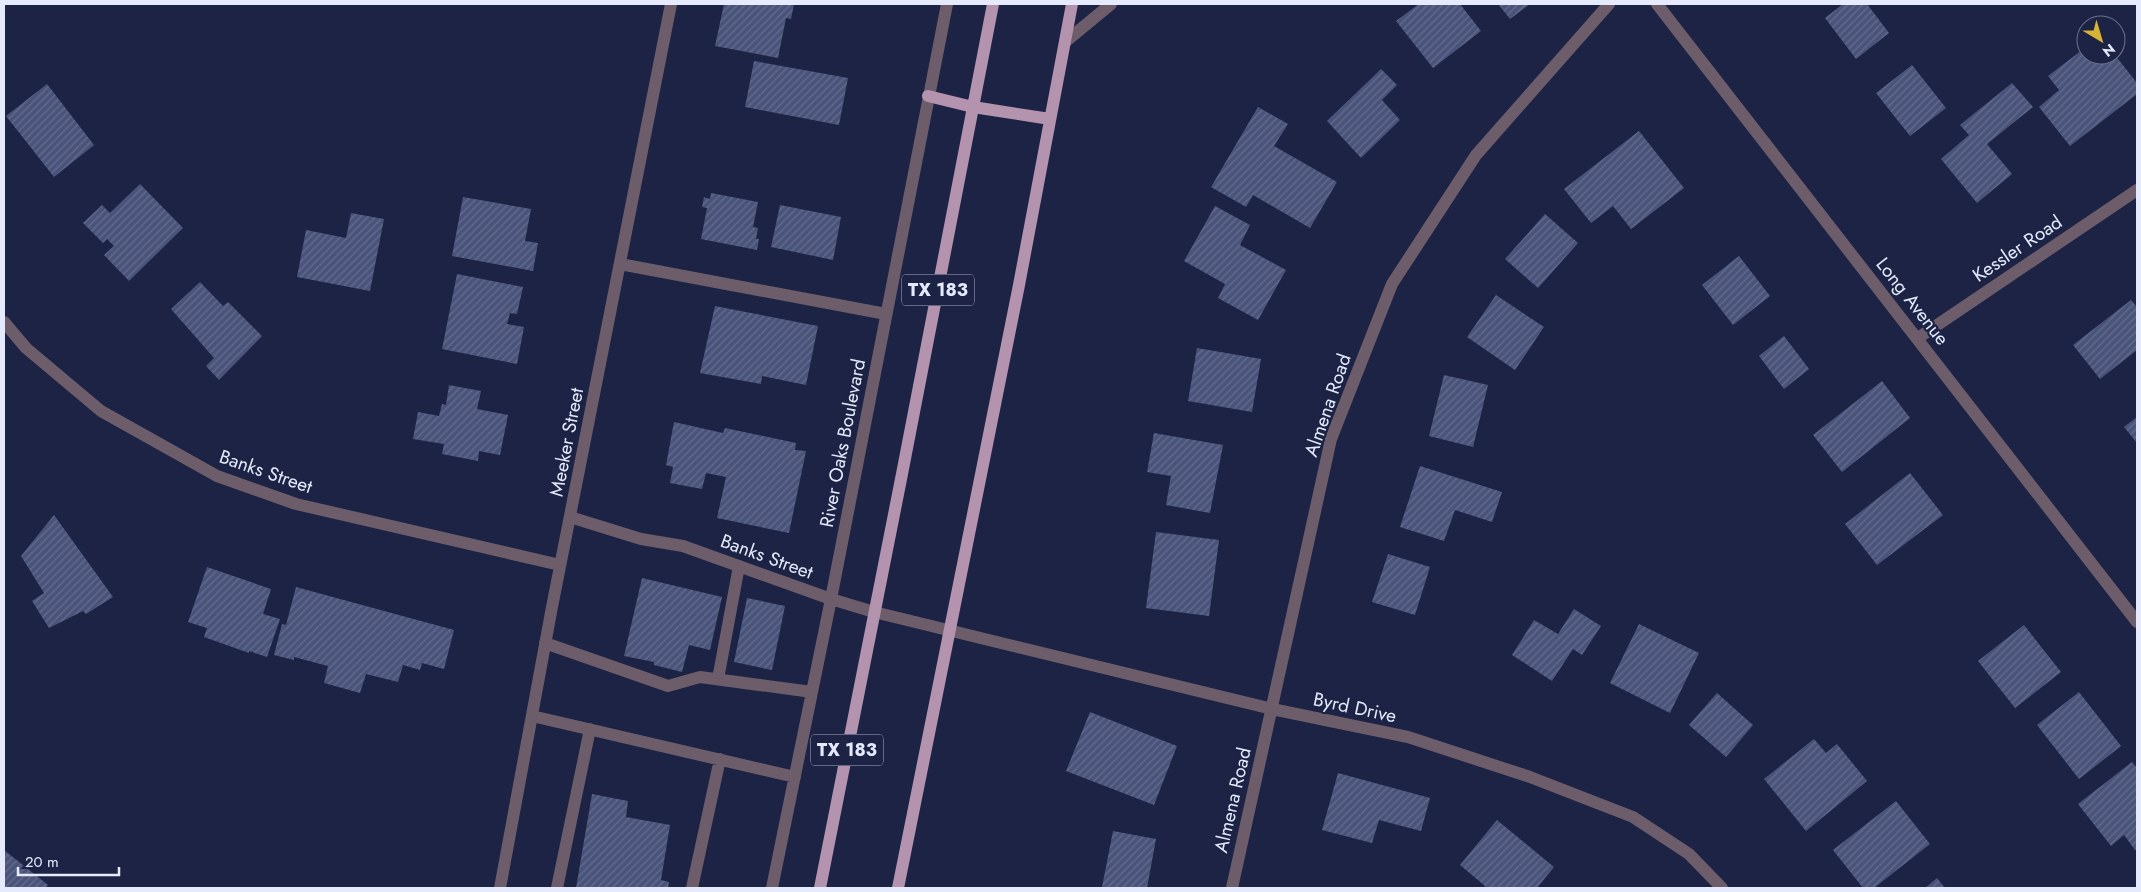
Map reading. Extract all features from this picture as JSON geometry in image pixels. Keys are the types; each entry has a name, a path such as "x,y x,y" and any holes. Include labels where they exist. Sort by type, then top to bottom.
{"main road":[{"name":"TX 183","path":"820,888 992,4"},
{"path":"898,888 1072,4"},
{"path":"928,96 1050,119"}],"street":[{"name":"Meeker Street","path":"500,888 560,565 671,4"},
{"name":"River Oaks Boulevard","path":"772,888 832,600 947,4"},
{"path":"1065,42 1111,4"},
{"name":"Almena Road","path":"1232,888 1331,439 1392,284 1476,155 1609,4"},
{"name":"Long Avenue","path":"1657,4 2137,622"},
{"name":"Kessler Road","path":"1918,338 2137,190"},
{"path":"620,264 886,314"},
{"name":"Banks Street","path":"4,322 26,348 101,411 218,476 296,504 560,565"},
{"name":"Banks Street","path":"570,517 641,539 683,546 832,600 950,631"},
{"path":"718,679 739,566"},
{"name":"Byrd Drive","path":"950,631 1272,708 1408,738 1530,777 1633,817 1689,854 1722,888"},
{"path":"545,643 668,686 700,677 812,692"},
{"path":"532,716 795,777"},
{"path":"557,888 590,729"},
{"path":"692,888 720,759"}],"building":[{"path":"724,4 794,4 791,19 786,18 778,58 715,46"},
{"path":"1419,4 1460,4 1481,31 1433,68 1396,21"},
{"path":"1498,4 1530,4 1510,19"},
{"path":"1843,4 1867,4 1889,33 1856,59 1825,18"},
{"path":"2076,55 2076,65 2123,65 2137,83 2137,94 2070,146 2039,107 2059,90 2048,76"},
{"path":"754,61 848,78 839,125 745,107"},
{"path":"1912,65 1946,108 1910,136 1876,93"},
{"path":"1381,69 1397,85 1382,100 1400,120 1361,158 1327,121"},
{"path":"2012,83 2033,107 1987,144 2012,174 1977,203 1941,159 1969,135 1960,125"},
{"path":"47,84 94,145 54,177 6,116"},
{"path":"1258,107 1288,124 1274,146 1337,182 1310,228 1253,195 1246,207 1211,187"},
{"path":"1639,131 1684,188 1631,229 1613,206 1591,223 1564,189"},
{"path":"140,184 183,228 129,281 104,255 114,246 107,239 103,243 83,223 102,205 110,213"},
{"path":"711,193 758,202 753,227 758,228 757,250 701,239 707,208 702,207 704,197 710,199"},
{"path":"463,197 531,209 525,241 538,243 533,271 452,256"},
{"path":"780,205 841,217 833,260 771,247"},
{"path":"1215,206 1250,225 1240,245 1286,270 1258,320 1218,298 1225,284 1184,261"},
{"path":"351,213 384,219 370,291 297,277 306,230 346,238"},
{"path":"1545,214 1578,243 1538,288 1505,259"},
{"path":"1739,256 1770,296 1733,325 1702,285"},
{"path":"457,274 523,287 517,314 510,313 507,324 524,327 517,364 442,349"},
{"path":"200,282 223,306 228,302 262,336 219,380 206,366 214,358 171,309"},
{"path":"1496,295 1544,327 1515,370 1467,337"},
{"path":"2131,300 2137,307 2137,350 2100,379 2073,345"},
{"path":"715,306 818,326 806,385 762,376 761,384 700,373"},
{"path":"1784,336 1809,369 1784,389 1759,356"},
{"path":"1197,348 1261,359 1252,412 1188,401"},
{"path":"1444,375 1488,385 1473,447 1429,436"},
{"path":"1882,381 1910,418 1842,472 1813,435"},
{"path":"449,385 481,391 477,409 508,415 500,455 479,451 478,461 442,454 444,444 413,439 418,412 439,416 442,404 446,405"},
{"path":"2137,417 2137,443 2124,427"},
{"path":"674,422 723,433 725,428 796,443 795,450 806,451 789,533 717,518 726,477 706,473 702,489 670,483 673,467 666,465"},
{"path":"1154,433 1223,445 1210,513 1166,505 1171,476 1147,472"},
{"path":"1420,466 1502,492 1492,522 1455,510 1444,541 1400,527"},
{"path":"1910,473 1943,515 1877,565 1845,524"},
{"path":"54,515 113,597 86,614 83,611 49,628 32,601 44,593 21,556"},
{"path":"1156,532 1219,540 1209,616 1146,608"},
{"path":"1388,554 1430,567 1415,615 1372,602"},
{"path":"207,567 271,589 263,614 280,619 267,657 249,651 249,653 204,637 207,628 188,622"},
{"path":"642,578 722,597 710,650 689,645 682,672 654,665 654,662 624,656"},
{"path":"296,587 454,630 444,669 422,663 420,670 403,665 398,682 366,674 360,693 324,683 328,666 294,657 294,660 274,655 282,624 286,625"},
{"path":"747,598 785,606 772,670 734,662"},
{"path":"1574,609 1601,626 1582,655 1573,649 1552,681 1512,655 1534,620 1558,634"},
{"path":"1639,624 1699,653 1670,713 1610,683"},
{"path":"2024,625 2061,672 2015,708 1978,661"},
{"path":"2079,692 2121,746 2079,779 2037,725"},
{"path":"1717,693 1753,725 1726,757 1689,725"},
{"path":"1090,712 1177,746 1154,805 1066,771"},
{"path":"1814,739 1826,753 1837,744 1867,781 1806,831 1764,779"},
{"path":"2132,762 2137,768 2137,849 2135,850 2124,835 2111,846 2078,804"},
{"path":"1338,773 1430,798 1421,831 1379,820 1372,843 1322,830"},
{"path":"592,794 628,801 626,817 670,825 661,880 669,882 668,888 576,888"},
{"path":"1896,801 1930,844 1874,888 1863,888 1833,850"},
{"path":"1497,820 1554,867 1537,888 1484,888 1485,886 1460,865"},
{"path":"1113,831 1156,839 1147,888 1102,887"},
{"path":"4,850 48,885 46,888 4,888"},
{"path":"1937,878 1945,888 1925,888"}]}
